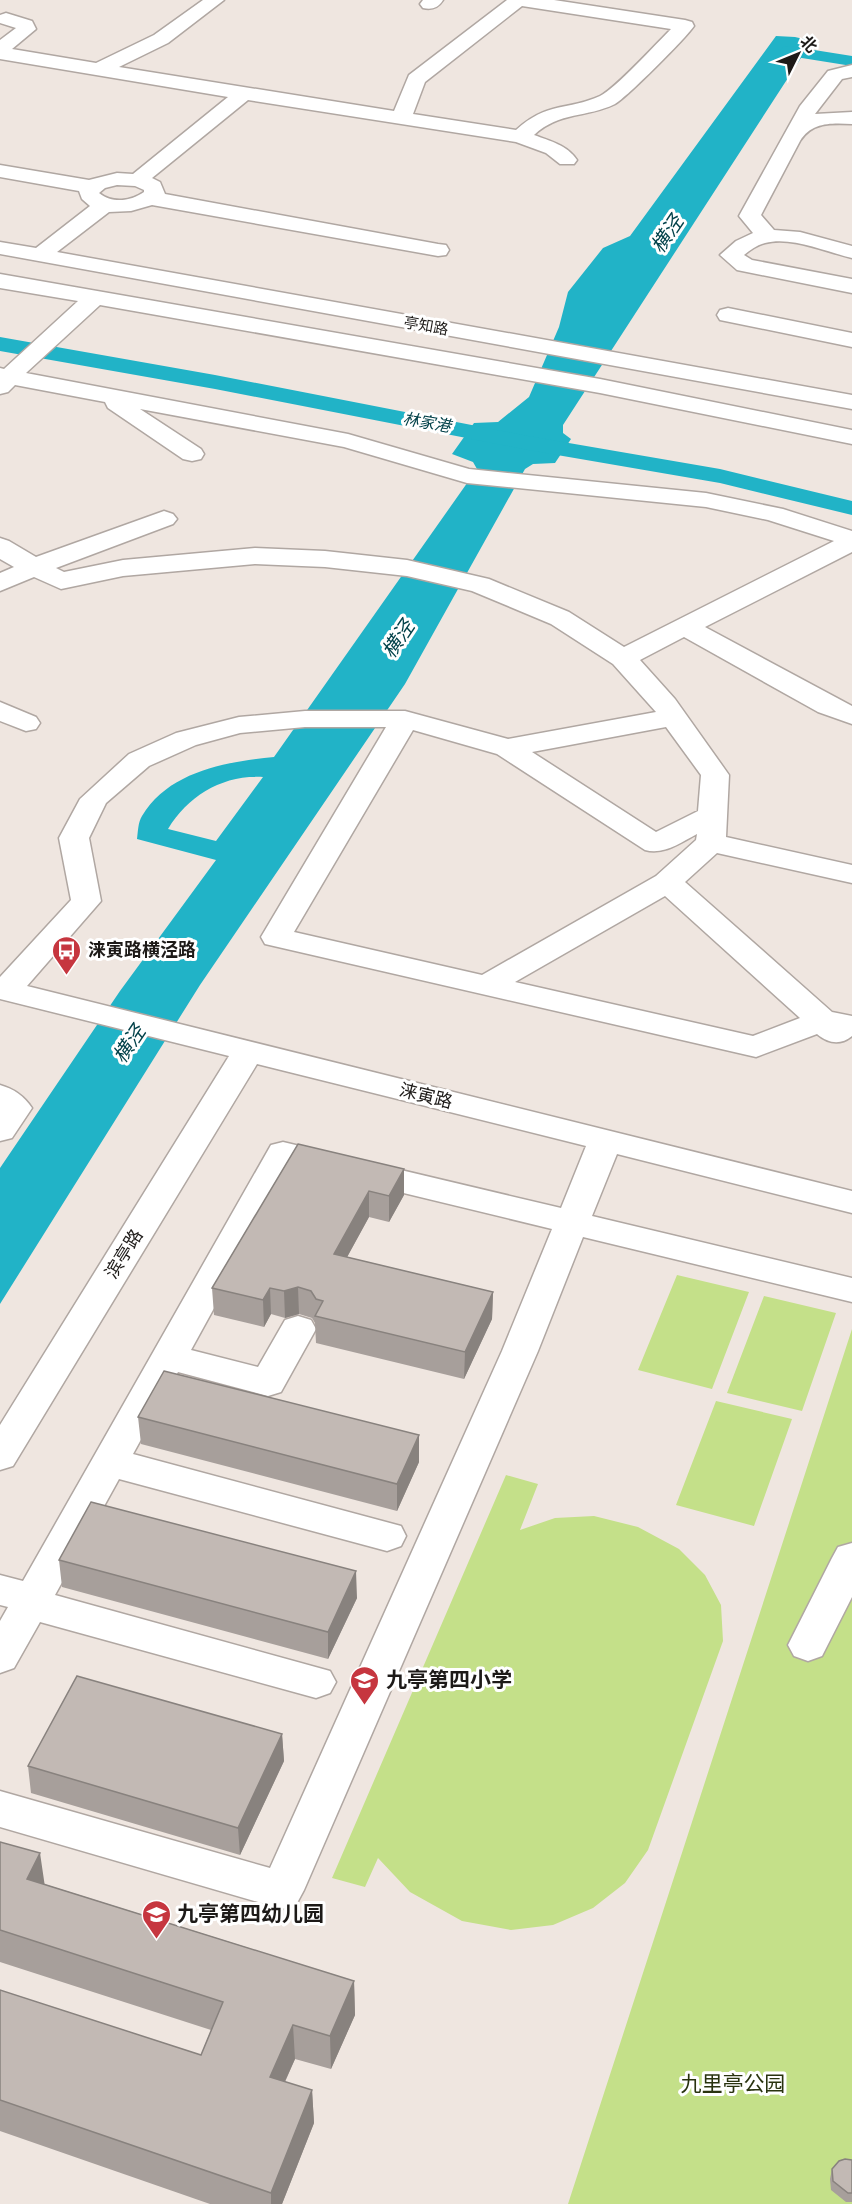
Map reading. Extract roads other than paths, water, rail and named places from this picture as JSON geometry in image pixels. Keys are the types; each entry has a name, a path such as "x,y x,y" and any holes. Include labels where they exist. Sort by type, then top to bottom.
{"street":[{"path":"98,69 161,39 215,0"},
{"path":"402,117 416,79 519,0 685,26 610,99 597,105 545,117 520,137"},
{"path":"3,21 25,6"},
{"path":"0,51 27,29 25,25 3,21"},
{"path":"0,51 244,94 520,137 553,149 567,160"},
{"path":"768,236 750,216 762,199 807,110 835,75 852,71"},
{"path":"138,180 244,94"},
{"path":"799,127 816,118 852,118"},
{"path":"0,171 92,187 107,180 138,180 153,186 155,194 135,204 106,204 97,202 89,195 92,187"},
{"path":"150,198 438,249"},
{"path":"40,255 106,204"},
{"path":"852,252 795,239 768,236 743,244 731,255 745,265 852,286"},
{"name":"亭知路","path":"0,248 852,402"},
{"path":"0,281 600,386 852,437"},
{"path":"7,376 95,298"},
{"path":"728,315 852,340"},
{"path":"7,376 348,441 466,476 706,500 774,514 852,541"},
{"path":"105,395 192,454"},
{"path":"0,583 34,567 164,519"},
{"path":"623,658 852,541"},
{"path":"0,546 8,553 61,581 123,568 255,556 325,559 407,568 480,585 560,618 623,658 674,717 715,775 712,829 668,882 487,985"},
{"path":"685,627 844,710"},
{"path":"0,710 26,723"},
{"path":"507,748 674,717"},
{"path":"3,990 86,901 74,838 94,799 139,760 186,739 239,725 305,719 405,719 507,748 655,844 712,829 852,874"},
{"path":"405,719 276,937 756,1047 822,1020 852,1026"},
{"path":"668,882 852,1047"},
{"name":"涞寅路","path":"3,990 605,1141 850,1197"},
{"name":"滨亭路","path":"0,1456 248,1052"},
{"path":"0,1809 282,1890 520,1351 605,1141"},
{"path":"2,1649 21,1598 110,1462 283,1154 851,1290"},
{"path":"169,1357 268,1383 298,1329"},
{"path":"110,1462 387,1536"},
{"path":"808,1645 852,1558"},
{"path":"21,1598 316,1682"}],"water":[{"name":"横泾","path":"776,36 812,41 563,425 563,433 571,439 555,463 533,464 525,469 405,684 200,985 0,1304 0,1168 120,991 216,860 137,839 142,816 167,788 183,779 218,766 274,757 477,469 473,462 452,454 474,423 498,422 529,397 559,327 568,292 603,248 630,236","holes":["263,777 216,841 168,829 186,806 208,789 234,780"]}],"waterway":[{"path":"789,51 852,61"},
{"name":"林家港","path":"0,344 215,382 528,443 720,476 852,508"}],"place":[{"name":"涞寅路横泾路","path":"67,976"},
{"name":"九亭第四小学","path":"365,1706"},
{"name":"九亭第四幼儿园","path":"156,1940"}],"park label":[{"name":"九里亭公园","path":"733,2084"}]}
